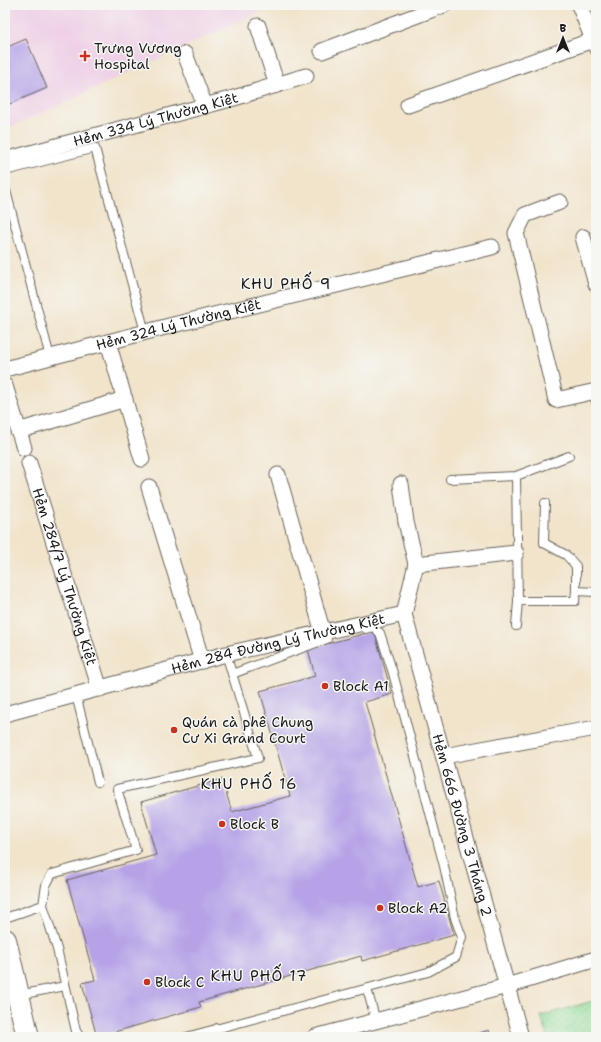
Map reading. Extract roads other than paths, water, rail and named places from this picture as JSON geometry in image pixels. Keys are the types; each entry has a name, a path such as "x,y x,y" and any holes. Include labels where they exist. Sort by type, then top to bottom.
{"main road":[{"path":"5,940 28,1037"}],"street":[{"path":"322,51 444,5"},
{"path":"408,105 595,42 579,5"},
{"path":"258,26 277,85"},
{"path":"185,54 205,106"},
{"name":"Hẻm 334 Lý Thường Kiệt","path":"5,160 205,106 306,76"},
{"path":"560,202 526,215 516,233 556,400 595,395"},
{"path":"583,237 596,284"},
{"name":"Hẻm 324 Lý Thường Kiệt","path":"5,369 146,332 492,247"},
{"path":"108,342 142,459"},
{"path":"5,386 24,448"},
{"path":"18,431 125,399"},
{"name":"Hẻm 284/7 Lý Thường Kiệt","path":"29,464 100,689"},
{"path":"278,475 323,633"},
{"path":"401,484 406,522 416,564 516,553"},
{"path":"149,487 202,661"},
{"name":"Hẻm 284 Đường Lý Thường Kiệt","path":"5,714 76,696 226,654 404,614 416,564"},
{"name":"Hẻm 666 Đường 3 Tháng 2","path":"404,614 521,1037"},
{"path":"444,756 596,728"},
{"path":"315,1037 507,986 596,958"}],"lane":[{"path":"5,171 95,148 146,332"},
{"path":"5,187 50,358"},
{"path":"450,479 516,476 568,456"},
{"path":"516,476 516,553 518,601 516,626"},
{"path":"518,601 575,601 576,566 566,555 544,544 545,503"},
{"path":"576,591 596,592"},
{"path":"186,1037 428,972 456,956 462,937 455,918 444,866 394,673 380,633 373,627 317,641 232,674"},
{"path":"80,1037 76,1031 57,949 43,905 46,885 52,874 136,850 117,789 258,758 226,654"},
{"path":"76,696 98,782"},
{"path":"5,918 43,905"},
{"path":"18,995 65,986"},
{"path":"367,989 376,1021"},
{"path":"217,1028 220,1037"}],"place":[{"name":"Trưng Vương Hospital","path":"85,56"},
{"name":"Block A1","path":"325,686"},
{"name":"Quán cà phê Chung Cư Xi Grand Court","path":"174,730"},
{"name":"Block B","path":"222,824"},
{"name":"Block A2","path":"380,908"},
{"name":"Block C","path":"147,982"}],"district":[{"name":"KHU PHỐ 9","path":"286,284"},
{"name":"KHU PHỐ 16","path":"249,784"},
{"name":"KHU PHỐ 17","path":"259,976"}]}
